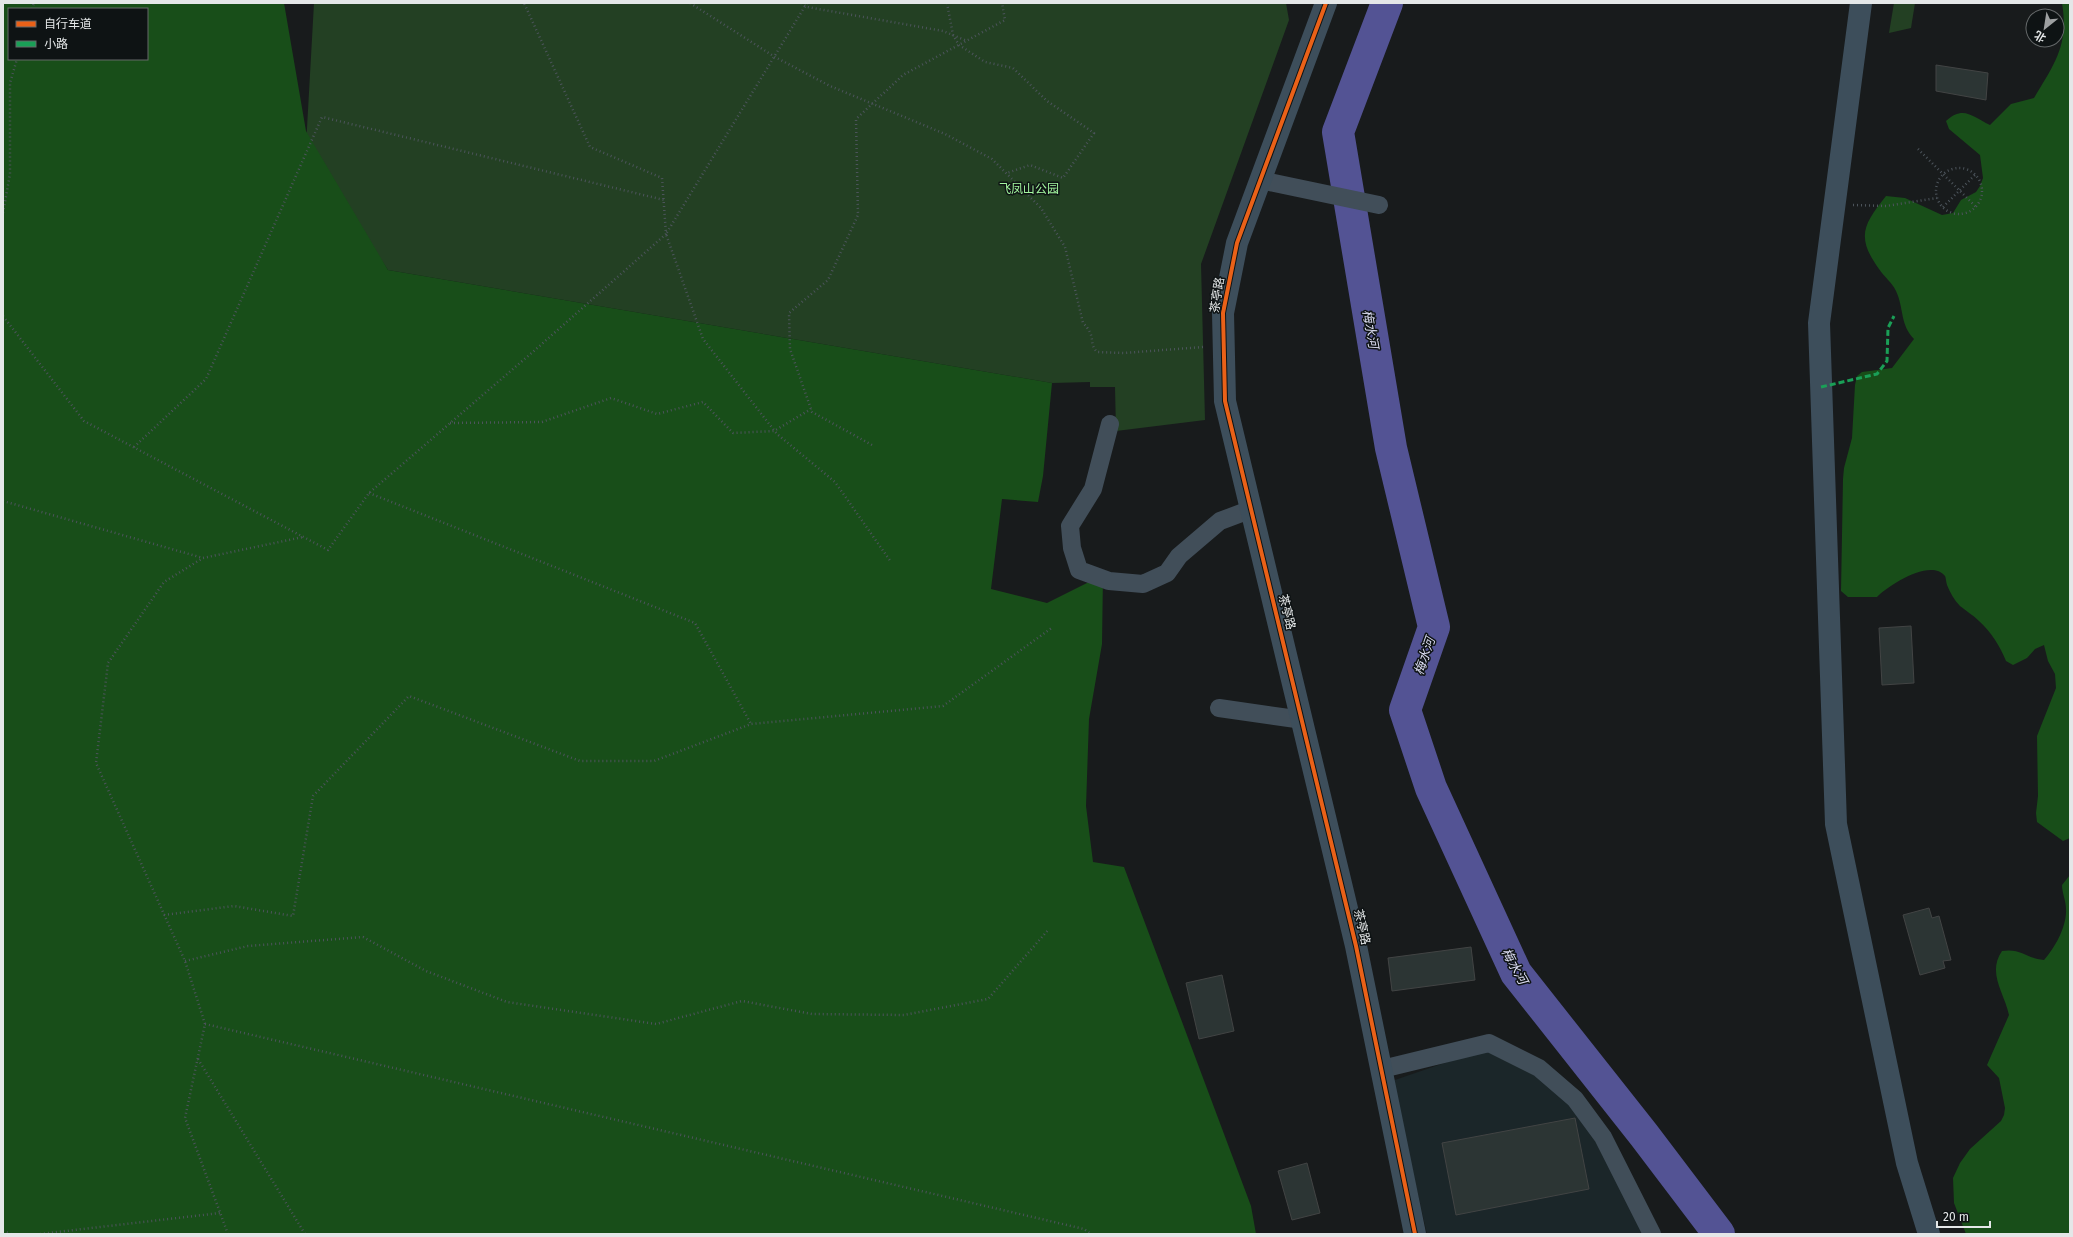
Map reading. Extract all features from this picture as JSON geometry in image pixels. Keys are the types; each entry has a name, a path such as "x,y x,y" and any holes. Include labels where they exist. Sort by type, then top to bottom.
{"street":[{"name":"茶亭路","path":"1326,3 1237,243 1223,313 1226,401 1356,946 1415,1234"},
{"path":"1861,3 1819,323 1836,824 1907,1163 1929,1234"},
{"path":"1260,180 1379,205"},
{"path":"1110,424 1093,489 1070,526 1072,548 1079,570 1109,581 1143,584 1167,573 1179,556 1220,521 1252,509"},
{"path":"1219,708 1303,720"},
{"path":"1382,1069 1489,1043 1539,1068 1575,1099 1603,1137 1652,1234"}],"path":[{"path":"524,3 590,147 662,178 666,234 703,338 774,431 835,482 891,562"},
{"path":"690,3 775,57 830,86 969,146 992,159 1041,208 1065,247 1082,323 1092,332 1094,348 1097,352 1203,348"},
{"path":"802,3 807,7 943,31 967,41"},
{"path":"3,316 84,421 328,550 369,493 666,234 807,7 807,3"},
{"path":"947,3 953,35 959,45 985,62 1013,68 1047,101 1094,133 1063,178 1030,166 1007,173"},
{"path":"872,444 812,412 790,349 789,313 828,280 858,215 856,119 903,75 1005,20 1002,3"},
{"path":"3,213 10,174 10,83 17,60"},
{"path":"134,447 206,379 322,117 664,200"},
{"path":"1918,149 1976,207"},
{"path":"1962,167 1976,174 1982,188 1982,196 1976,207 1968,212 1960,214 1952,213 1943,207 1936,198 1937,182 1942,174 1954,168 1962,167"},
{"path":"1943,207 1976,174"},
{"path":"1834,205 1886,206 1936,198"},
{"path":"450,423 542,422 611,398 656,414 703,402 733,433 774,431 811,409"},
{"path":"369,493 695,623 751,724"},
{"path":"3,502 204,558"},
{"path":"228,1234 185,1118 205,1024 185,961 96,763 108,663 164,582 204,558 304,537"},
{"path":"164,915 234,906 293,916 313,796 409,696 580,761 654,761 751,724 943,706 1053,627"},
{"path":"185,961 248,946 363,936 426,971 507,1002 656,1024 742,1001 812,1014 904,1014 988,999 1049,929"},
{"path":"205,1024 1076,1228 1091,1234"},
{"path":"197,1058 305,1234"},
{"path":"40,1234 220,1213"},
{"path":"3,1231 11,1234"}],"shaded area":[{"path":"1491,1047 1568,1097 1619,1178 1647,1234 1427,1234 1392,1081"}],"green space":[{"path":"3,3 284,3 306,131 388,270 1052,383 1043,476 1038,502 1002,499 991,589 1047,603 1103,575 1102,644 1089,719 1086,806 1093,862 1124,867 1251,1206 1256,1234 3,1234"},
{"name":"飞凤山公园","path":"314,3 1286,3 1289,20 1201,264 1205,420 1116,431 1115,387 1090,387 1090,382 1052,383 388,270 306,146"},
{"path":"1894,3 1915,3 1911,28 1889,33"},
{"path":"2062,3 2070,3 2070,838 2063,841 2037,822 2036,813 2038,796 2037,736 2056,688 2055,674 2048,661 2044,645 2035,649 2027,658 2013,665 2006,661 1998,645 1983,625 1958,604 1948,588 1945,576 1938,571 1930,570 1910,576 1899,581 1877,597 1848,597 1841,591 1843,479 1844,468 1852,438 1855,385 1857,376 1862,372 1892,368 1914,339 1906,328 1896,291 1883,275 1867,248 1865,231 1868,223 1886,196 1905,198 1942,215 1953,213 1961,200 1976,192 1983,178 1980,155 1949,129 1946,121 1952,116 1963,113 1973,116 1990,125 2011,104 2034,98 2054,64 2060,48 2065,48 2065,8 2063,8"},
{"path":"2070,875 2070,1234 1966,1234 1954,1203 1953,1178 1960,1163 1970,1149 2001,1121 2005,1108 1999,1078 1987,1065 2009,1015 1996,975 1998,959 2002,951 2009,950 2044,960 2060,936 2065,922 2066,906 2062,885"}],"building":[{"path":"1936,65 1988,73 1986,100 1936,91"},
{"path":"1911,626 1914,683 1882,685 1879,628"},
{"path":"1929,908 1932,918 1939,916 1951,960 1943,961 1945,968 1920,975 1903,915"},
{"path":"1471,947 1475,980 1392,991 1388,958"},
{"path":"1222,975 1234,1031 1199,1039 1186,983"},
{"path":"1575,1118 1589,1189 1456,1215 1442,1143"},
{"path":"1307,1163 1320,1213 1292,1220 1278,1171"}],"waterway":[{"name":"梅水河","path":"1387,3 1338,132 1391,448 1434,627 1405,710 1431,788 1516,973 1644,1135 1719,1234"}],"marked path":[{"path":"1821,387 1877,374 1887,361 1888,328 1894,316"}],"cycle path":[{"path":"1326,3 1237,243 1223,313 1225,401 1356,946 1415,1234"}]}
